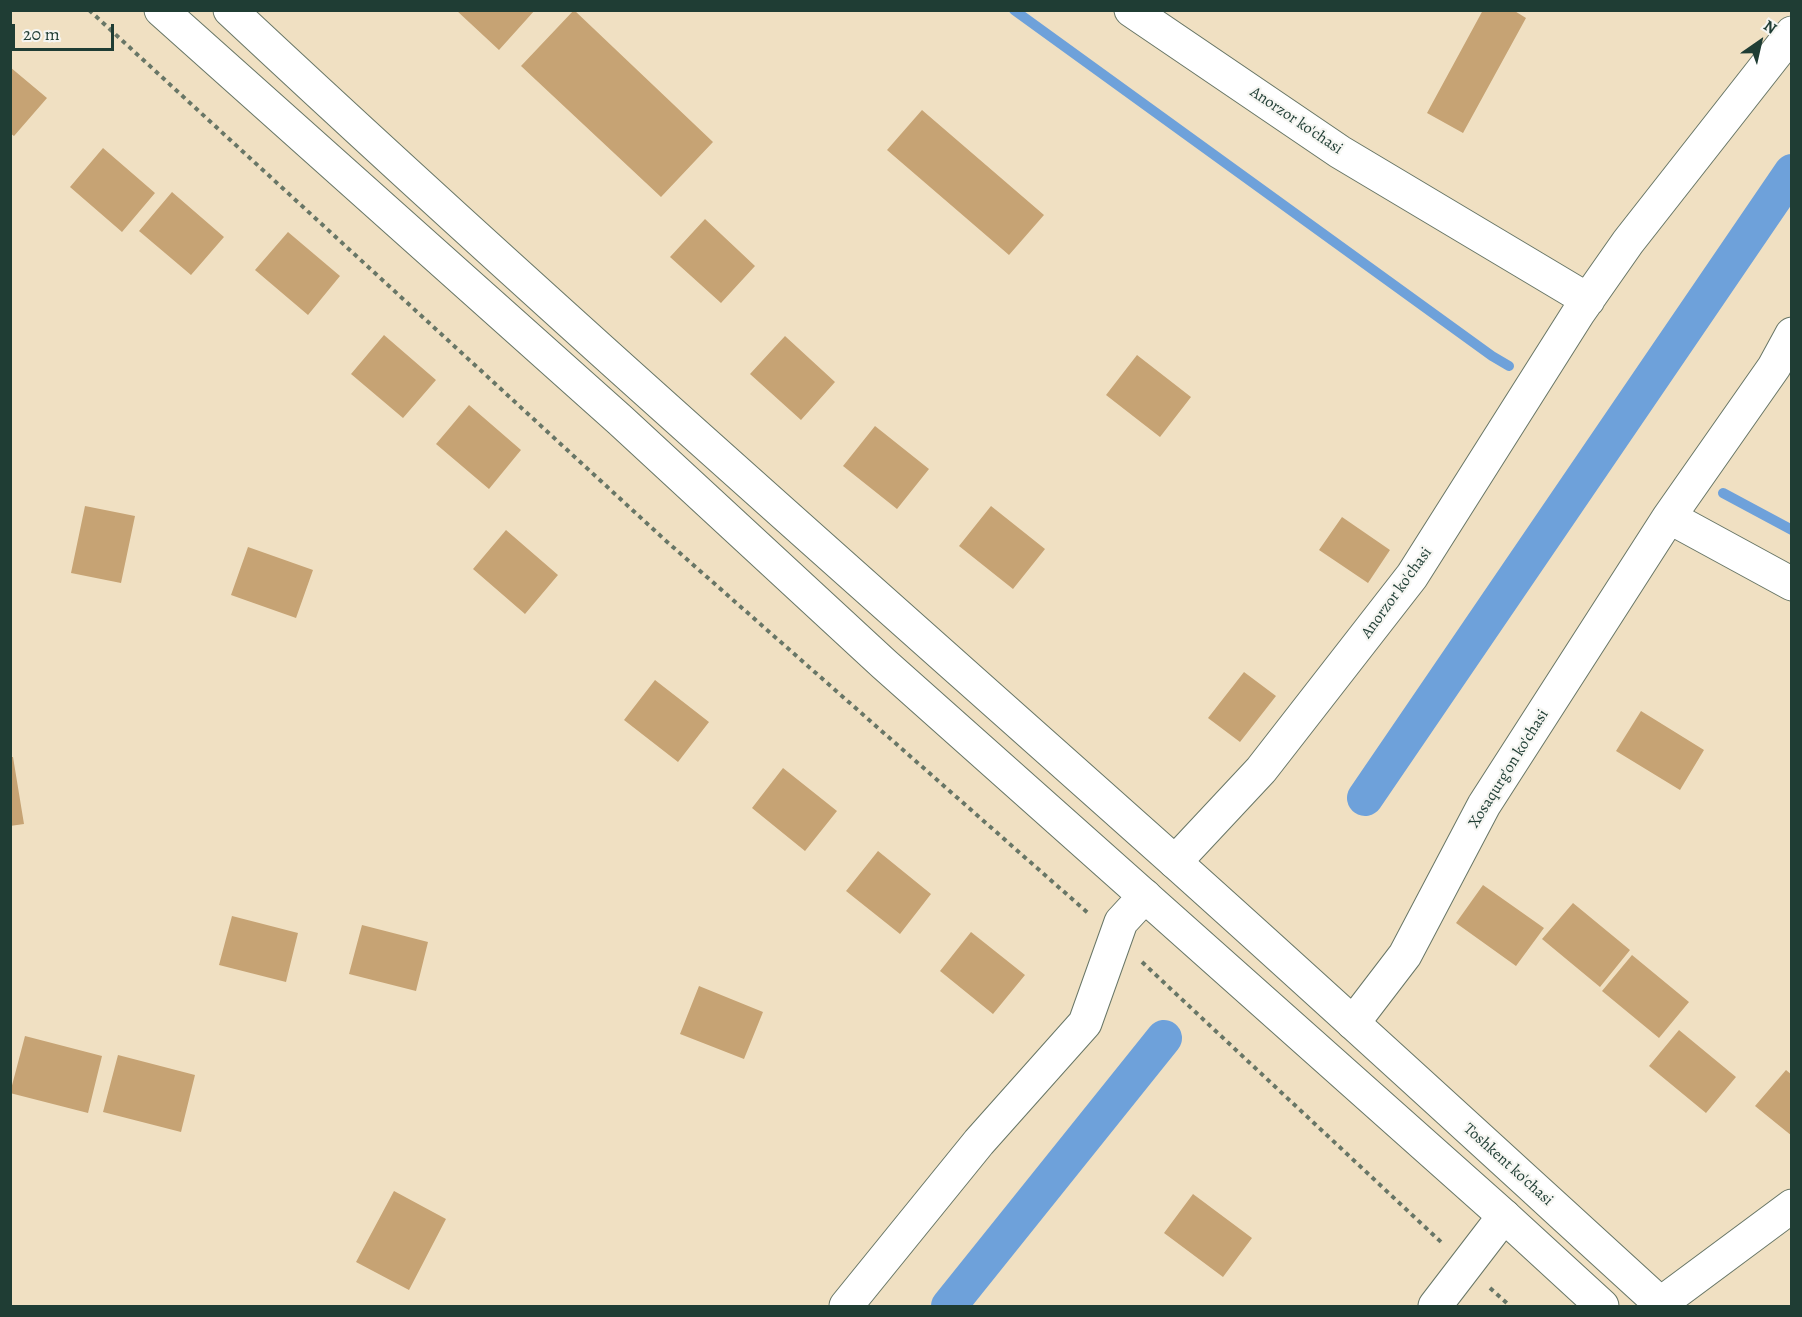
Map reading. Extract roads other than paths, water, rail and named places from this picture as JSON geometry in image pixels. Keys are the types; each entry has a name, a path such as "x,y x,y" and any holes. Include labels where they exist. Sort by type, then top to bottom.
{"main road":[{"path":"161,10 620,420 884,664 1327,1057 1602,1306"},
{"name":"Toshkent ko'chasi","path":"230,10 369,140 736,472 1175,862 1662,1305"},
{"name":"Anorzor ko'chasi","path":"1131,10 1340,152 1588,300"},
{"name":"Anorzor ko'chasi","path":"1175,862 1261,770 1413,576 1588,300 1628,242 1791,33"},
{"name":"Xosaqurg'on ko'chasi","path":"1353,1023 1405,955 1484,805 1669,517 1783,371 1791,334"},
{"path":"1669,517 1791,584"},
{"path":"846,1306 979,1142 1085,1023 1121,922 1145,896"},
{"path":"1662,1305 1791,1206"},
{"path":"1435,1306 1504,1216"}],"waterway":[{"path":"1014,10 1492,356 1509,366"},
{"path":"1365,798 1792,172"},
{"path":"1723,493 1792,530"},
{"path":"949,1306 1164,1038"}]}
